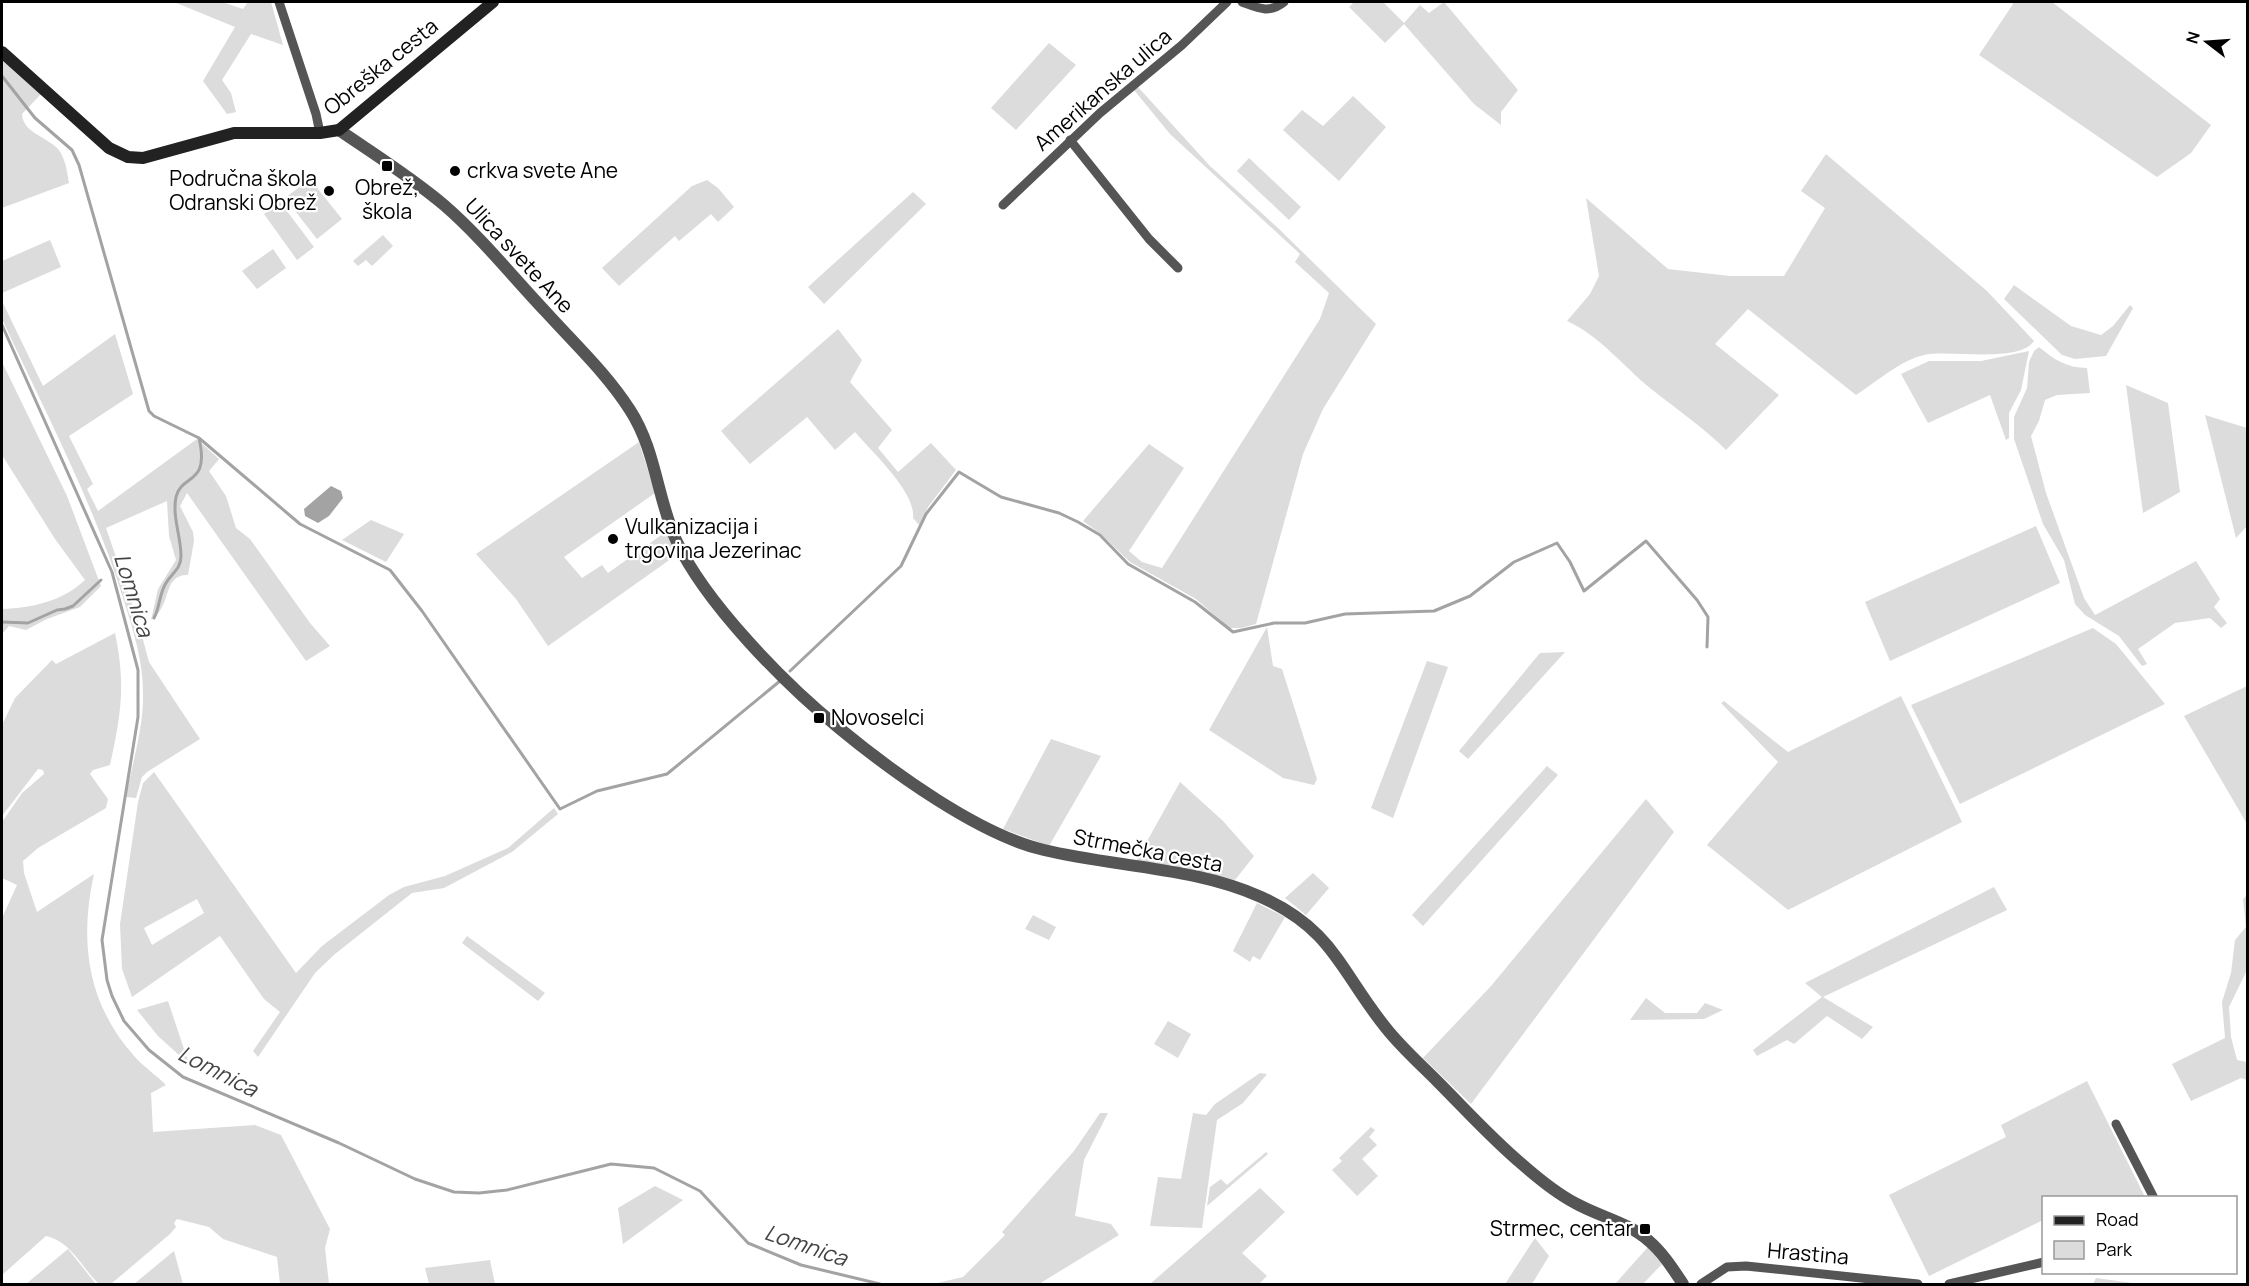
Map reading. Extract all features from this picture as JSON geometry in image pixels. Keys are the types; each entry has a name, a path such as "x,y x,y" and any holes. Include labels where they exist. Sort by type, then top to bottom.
{"main road":[{"name":"Obreška cesta","path":"2,52 109,148 128,157 152,156 201,140 234,133 320,133 339,130 493,2"}],"street":[{"path":"279,2 320,133"},
{"name":"Amerikanska ulica","path":"1003,205 1071,140 1182,45 1227,2"},
{"path":"1242,2 1264,10 1276,8 1284,2"},
{"name":"Ulica svete Ane","path":"339,130 411,179 465,224 609,382 630,410 644,435"},
{"path":"1071,140 1149,239 1178,268"},
{"name":"Strmečka cesta","path":"644,435 674,536 689,564 716,602 746,637 833,724 895,772 986,827 1014,841 1044,850 1183,875 1242,889 1274,903 1303,921 1335,953 1387,1030 1492,1138 1558,1192 1646,1238 1659,1250 1683,1284"},
{"path":"2116,1124 2153,1196"},
{"path":"1949,1284 2042,1262"},
{"name":"Hrastina","path":"1701,1284 1718,1272 1734,1266 1829,1273 1918,1284"}],"green space":[{"path":"174,2 222,2 243,9 248,2 271,2 283,45 251,34 222,80 231,93 236,112 227,114 203,81 235,27"},
{"path":"1354,2 1383,2 1404,23 1420,5 1429,13 1444,2 1518,90 1501,112 1501,125 1474,104 1404,24 1385,43 1349,7"},
{"path":"2011,2 2052,2 2211,125 2191,153 2157,177 1979,55 2013,4"},
{"path":"1049,43 1076,65 1016,130 991,108"},
{"path":"2,58 41,94 22,114 23,120 30,129 51,143 62,154 69,183 2,208"},
{"path":"1138,87 1210,166 1278,228 1376,324 1323,409 1303,454 1256,624 1241,628 1229,628 1196,599 1130,562 1101,534 1083,521 1149,444 1184,468 1129,551 1142,562 1162,568 1320,319 1329,293 1295,262 1300,254 1170,134 1134,90"},
{"path":"1353,96 1386,127 1339,181 1283,130 1302,110 1323,126"},
{"path":"1826,154 1987,291 2034,341 2026,348 1999,354 1924,355 1898,366 1856,395 1748,309 1715,344 1779,395 1726,450 1650,388 1601,343 1567,321 1590,294 1599,276 1586,198 1668,269 1730,276 1784,276 1825,208 1801,191"},
{"path":"1249,158 1301,207 1289,220 1237,171"},
{"path":"310,179 342,219 317,239 285,198"},
{"path":"707,180 718,188 734,207 718,222 711,214 679,241 675,236 619,286 602,268 692,186"},
{"path":"913,192 926,204 824,304 808,287"},
{"path":"280,202 314,247 297,260 264,214"},
{"path":"383,235 393,246 372,266 366,260 358,266 353,261"},
{"path":"50,240 61,267 2,293 2,261"},
{"path":"273,249 286,268 257,289 242,271"},
{"path":"2014,285 2071,326 2101,335 2113,326 2130,305 2133,308 2106,356 2075,359 2062,355 2004,299"},
{"path":"2,301 43,386 115,334 133,394 69,436 93,484 87,489 98,511 197,439 219,459 209,471 226,496 236,528 250,539 310,623 330,646 306,661 187,493 180,506 193,532 194,541 188,575 174,580 158,614 151,620 158,589 176,560 169,536 167,501 106,528 138,621 149,662 200,739 147,772 142,777 136,798 126,797 140,732 143,706 143,681 135,637 113,567 84,495 2,319"},
{"path":"838,329 862,360 850,382 892,430 878,448 898,472 931,443 956,470 928,507 919,525 913,518 908,496 882,461 855,432 835,450 807,417 750,464 721,431"},
{"path":"2039,347 2061,362 2087,368 2090,393 2057,395 2045,400 2039,421 2031,436 2046,493 2084,598 2095,615 2196,561 2220,599 2214,607 2227,623 2221,628 2210,618 2175,623 2138,649 2147,664 2142,666 2119,636 2085,615 2075,604 2064,560 2043,524 2014,439 2014,417 2027,388 2029,362 2034,351"},
{"path":"2029,351 2021,390 2009,413 2009,438 2006,440 1990,395 1928,423 1901,374 1929,361 1981,361"},
{"path":"2,362 67,496 101,586 80,607 47,619 26,630 9,626 2,634 2,609 46,602 67,593 85,580 55,539 2,455"},
{"path":"2126,385 2168,403 2180,492 2143,513"},
{"path":"2205,415 2247,428 2247,526 2236,538"},
{"path":"639,442 655,493 564,557 582,578 602,565 608,573 667,531 675,556 548,646 516,599 476,554"},
{"path":"371,520 404,534 386,562 342,540"},
{"path":"2036,526 2060,583 1890,661 1865,602"},
{"path":"1267,627 1273,666 1282,669 1317,779 1314,785 1283,778 1209,730"},
{"path":"2093,628 2116,644 2165,704 1960,804 1911,705"},
{"path":"115,633 121,684 117,730 110,765 93,770 90,774 108,799 106,808 38,848 23,861 24,873 37,912 94,874 87,923 91,971 106,1015 119,1037 139,1061 166,1085 151,1093 153,1132 255,1125 281,1135 330,1229 325,1248 329,1284 280,1284 277,1257 223,1239 209,1227 177,1219 174,1223 176,1227 170,1234 111,1284 99,1284 69,1249 55,1239 46,1236 2,1275 2,918 17,885 2,878 2,822 22,793 44,774 43,770 38,769 2,816 2,725 15,698 52,660 56,664"},
{"path":"1565,652 1468,759 1459,751 1540,653"},
{"path":"1427,661 1448,667 1393,818 1371,808"},
{"path":"2247,686 2247,824 2184,716"},
{"path":"1901,696 1962,822 1788,910 1707,845 1778,762 1721,703 1724,701 1788,752"},
{"path":"1051,739 1101,756 1049,846 1003,829"},
{"path":"1547,766 1558,775 1423,926 1412,915"},
{"path":"154,772 296,973 322,946 389,895 404,887 445,876 508,848 554,808 558,814 512,852 444,888 412,893 335,954 315,973 258,1057 253,1051 280,1012 264,999 220,936 132,997 122,969 120,924 138,802 143,783","holes":["197,899 204,913 152,945 144,928"]},
{"path":"1180,782 1223,821 1254,856 1235,880 1136,861"},
{"path":"1646,799 1674,832 1471,1104 1423,1058 1491,986"},
{"path":"1313,873 1329,888 1306,915 1285,898"},
{"path":"1994,887 2007,910 1823,997 1873,1027 1862,1039 1827,1016 1794,1044 1787,1040 1757,1056 1753,1050 1822,997 1805,983"},
{"path":"2247,895 2247,970 2229,1007 2231,1037 2237,1060 2247,1062 2247,1080 2241,1078 2191,1101 2172,1064 2225,1038 2222,1002 2231,973 2235,940 2246,927 2243,899"},
{"path":"1257,903 1285,917 1260,960 1253,956 1250,962 1233,951"},
{"path":"1033,915 1056,927 1049,940 1025,929"},
{"path":"467,936 545,993 538,1001 462,943"},
{"path":"1646,998 1665,1013 1697,1013 1705,1003 1723,1010 1704,1019 1630,1020"},
{"path":"168,1001 189,1064 158,1036 137,1010"},
{"path":"1168,1021 1191,1034 1178,1058 1154,1044"},
{"path":"1260,1073 1267,1074 1243,1103 1217,1120 1202,1228 1150,1226 1158,1177 1181,1179 1193,1113 1206,1115 1215,1104"},
{"path":"2087,1081 2144,1196 2042,1196 2042,1220 1929,1276 1889,1195 2006,1137 2001,1125"},
{"path":"1100,1113 1108,1113 1084,1160 1075,1216 1111,1224 1119,1235 1039,1284 933,1284 963,1277 1005,1235 1002,1232 1074,1151"},
{"path":"1371,1127 1375,1130 1369,1137 1377,1145 1362,1159 1378,1176 1357,1196 1332,1170 1342,1161 1339,1158"},
{"path":"1266,1152 1268,1154 1207,1206 1210,1187 1221,1179 1227,1185"},
{"path":"655,1186 683,1200 623,1244 618,1208"},
{"path":"1260,1188 1285,1212 1242,1253 1267,1276 1259,1284 1150,1284"},
{"path":"1535,1238 1549,1256 1532,1284 1505,1284"},
{"path":"1648,1247 1662,1264 1643,1284 1615,1284"},
{"path":"68,1249 96,1284 26,1284"},
{"path":"174,1251 183,1284 134,1284"},
{"path":"490,1260 495,1284 429,1284 425,1268"},
{"path":"2096,1278 2140,1284 2093,1284"}],"shaded area":[{"path":"331,486 341,491 343,498 329,516 318,523 305,516 304,509"}],"waterway":[{"path":"2,76 35,118 72,150 79,165 149,411 154,416 199,438 201,464 198,471 184,484 176,497 175,512 181,560 164,587 154,618"},
{"name":"Lomnica","path":"2,325 112,572 138,670 138,717 102,940 107,980 112,996 124,1021 149,1050 183,1077 339,1143 415,1179 454,1192 479,1193 507,1190 611,1164 654,1168 700,1191 748,1243 801,1265 880,1284"},
{"path":"199,438 300,524 390,570 422,611 560,809 597,791 667,774 780,681"},
{"path":"790,671 901,566 926,514 959,472 1001,497 1059,513 1078,522 1100,535 1128,564 1195,602 1233,632 1274,623 1305,623 1345,614 1434,611 1470,596 1514,562 1557,543 1570,562 1584,591 1646,541 1697,600 1708,617 1707,647"},
{"path":"2,622 28,623 57,610 73,606 101,580"}],"place":[{"name":"Obrež, škola","path":"387,166"},
{"name":"crkva svete Ane","path":"455,171"},
{"name":"Područna škola Odranski Obrež","path":"329,191"},
{"name":"Vulkanizacija i trgovina Jezerinac","path":"613,539"},
{"name":"Novoselci","path":"819,718"},
{"name":"Strmec, centar","path":"1645,1229"}]}
